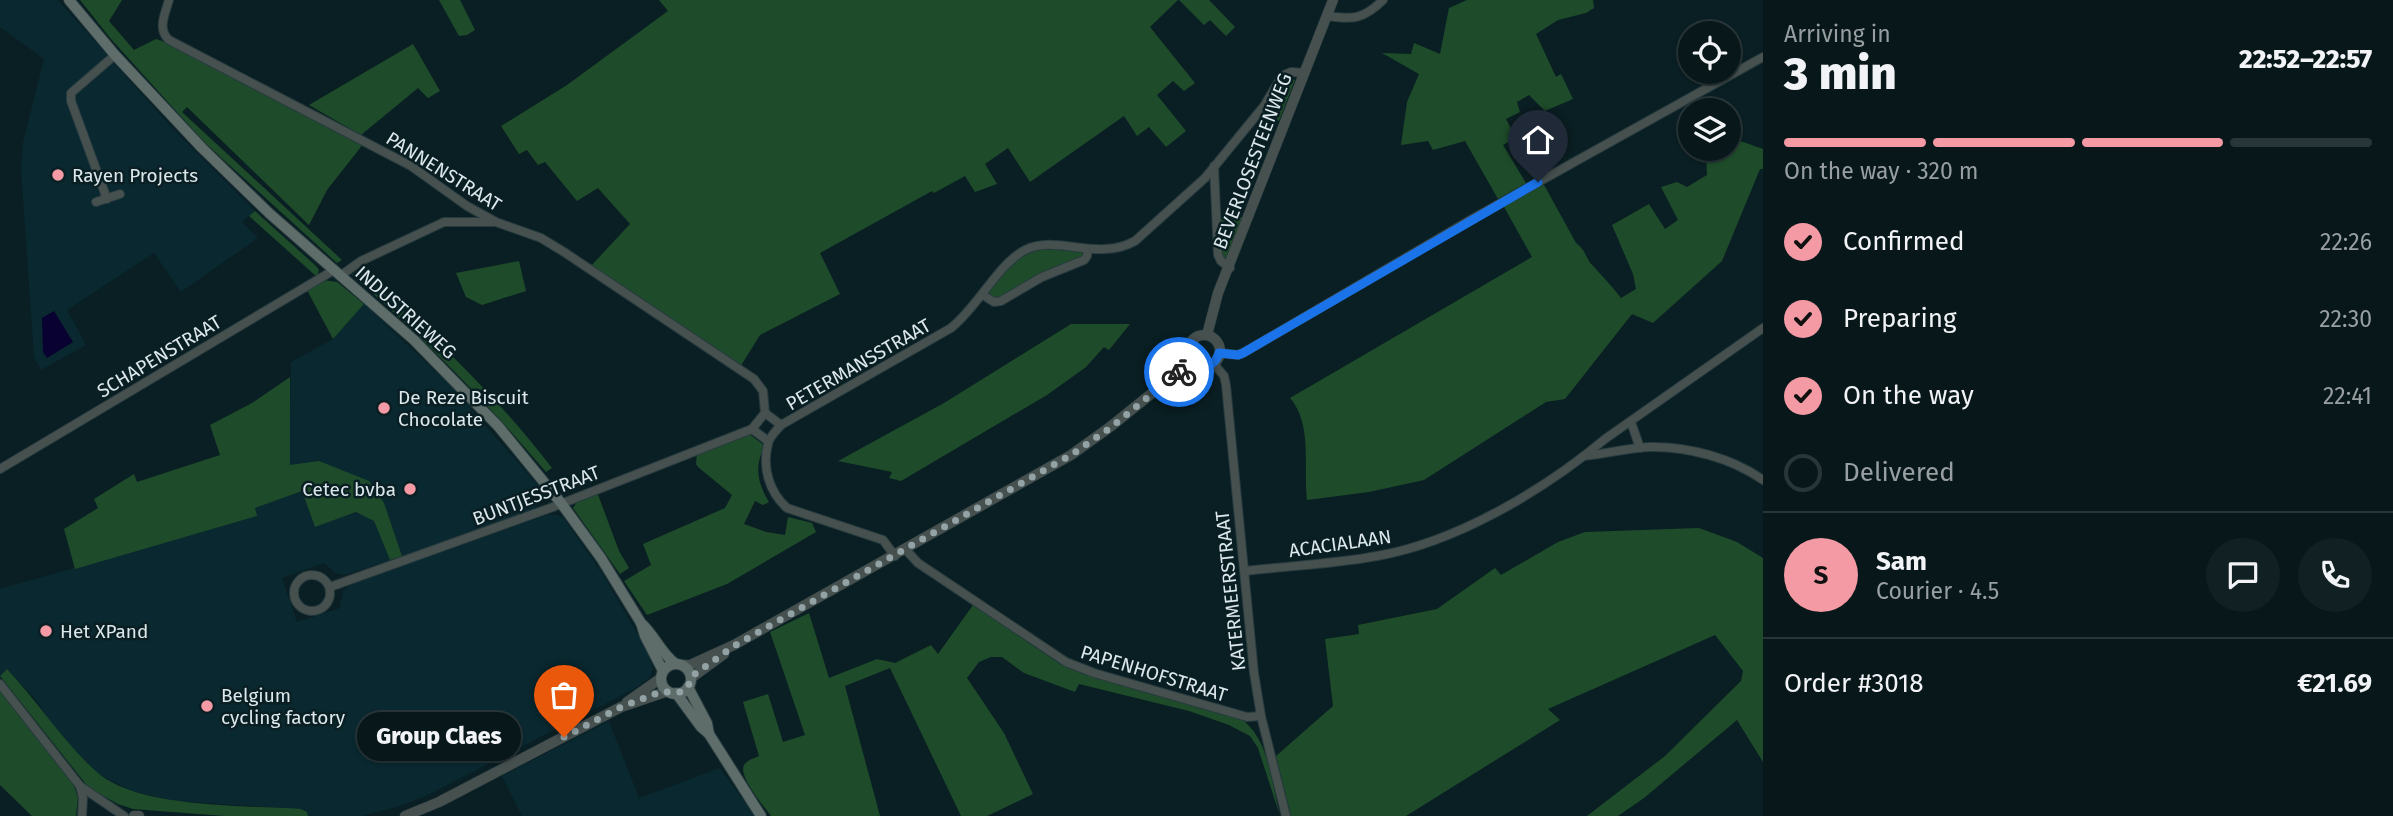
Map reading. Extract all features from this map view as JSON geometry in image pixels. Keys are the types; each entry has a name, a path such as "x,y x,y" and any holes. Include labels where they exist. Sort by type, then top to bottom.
{"main road":[{"name":"INDUSTRIEWEG","path":"69,0 115,55 202,148 270,214 414,340 506,436 561,503 601,558 641,623 662,675 663,686 672,692 709,734 761,816"},
{"name":"INDUSTRIEWEG","path":"641,623 652,633 669,659 688,671 689,682 709,734"},
{"path":"662,675 668,665 679,664"},
{"path":"672,692 689,682"}],"street":[{"name":"PANNENSTRAAT","path":"169,0 162,27 163,35 169,40 411,166 467,206 496,222 552,245 754,379 763,391 765,413"},
{"name":"BEVERLOSESTEENWEG","path":"679,664 690,665 734,646 1084,446 1192,361 1188,349 1191,341 1197,336 1207,335 1214,302 1230,268 1333,0"},
{"path":"1327,16 1350,19 1359,17 1371,12 1383,0"},
{"path":"107,199 71,101 71,93 115,55"},
{"path":"1219,353 1243,353 1472,219 1763,57"},
{"name":"PETERMANSSTRAAT","path":"768,441 781,425 962,320 1010,262 1025,250 1047,246 1106,251 1135,242 1199,183 1264,106 1282,76 1291,72 1305,74"},
{"path":"1214,166 1218,255 1230,268"},
{"path":"96,202 120,194"},
{"name":"SCHAPENSTRAAT","path":"0,468 361,261 444,222 496,222"},
{"path":"983,295 993,302 1001,301 1042,277 1083,260 1088,249"},
{"name":"ACACIALAAN","path":"1244,571 1378,556 1418,546 1495,514 1584,456 1763,328"},
{"path":"1207,335 1214,339 1219,353"},
{"path":"1192,361 1200,366 1213,363 1219,353"},
{"name":"KATERMEERSTRAAT","path":"1213,363 1224,376 1226,385 1261,716 1286,816"},
{"path":"765,413 781,425"},
{"name":"BUNTJESSTRAAT","path":"330,587 561,503 752,429 765,413"},
{"path":"1631,422 1640,448"},
{"path":"752,429 768,441 769,484 781,502 797,512 883,540 895,556"},
{"name":"ACACIALAAN","path":"1584,456 1640,448 1667,448 1734,464 1763,480"},
{"name":"PAPENHOFSTRAAT","path":"906,550 918,563 1066,663 1247,717 1261,716"},
{"path":"317,575 327,581 330,587 330,599 317,611 305,610 296,601 294,590 305,576 317,575"},
{"name":"BEVERLOSESTEENWEG","path":"689,682 734,646"},
{"path":"621,707 662,675"},
{"path":"0,684 80,786 124,816"},
{"path":"411,815 621,707 660,692 672,692"},
{"path":"80,786 83,798 82,816"}],"shaded area":[{"path":"0,0 58,0 173,129 255,211 242,222 258,238 181,292 154,253 67,310 86,345 41,370 34,357 21,169 23,143 44,59 0,27"},
{"path":"364,304 452,387 542,490 541,499 535,509 402,556 384,503 289,465 291,362 333,339"},
{"path":"54,311 73,342 47,358 43,352 42,318"},
{"path":"302,491 315,527 356,512 374,521 390,560 345,575 335,573 324,563 282,578 297,622 340,608 343,591 353,583 547,515 557,515 563,517 602,573 646,648 653,669 650,677 636,688 426,796 362,816 308,816 307,812 301,809 175,801 132,791 100,775 55,730 36,700 7,669 0,676 0,589 256,516 255,508"},
{"path":"609,721 639,798 720,768 755,816 522,816 502,776"}],"green space":[{"path":"80,0 122,0 109,21 134,50 156,39 162,41 364,143 327,190 309,225 187,107 182,112 342,260 337,263 204,142 111,39"},
{"path":"439,0 460,0 475,30 459,36"},
{"path":"659,0 1178,0 1150,27 1195,83 1184,91 1173,81 1157,95 1186,131 1166,147 1149,127 1137,136 1124,116 1030,182 1008,148 985,164 997,184 975,192 965,176 934,193 932,191 820,253 840,294 760,335 740,367 590,267 630,224 598,188 577,201 545,162 538,165 527,150 519,154 501,126 567,85 668,11"},
{"path":"1179,0 1209,0 1235,27 1226,36 1210,20 1204,25"},
{"path":"1467,0 1593,0 1594,8 1586,13 1558,20 1536,34 1556,77 1561,74 1573,99 1545,111 1529,95 1517,102 1520,112 1506,119 1516,138 1503,145 1526,183 1498,199 1465,141 1433,150 1428,141 1401,145 1407,102 1419,74 1382,53 1411,54 1414,43 1440,54 1449,8"},
{"path":"413,44 440,91 428,98 418,88 361,135 309,105"},
{"path":"1289,77 1295,80 1279,121 1264,112"},
{"path":"1741,141 1763,149 1763,169 1760,169 1722,261 1653,323 1632,314 1565,399 1546,402 1424,480 1369,492 1307,500 1306,447 1302,421 1290,398 1532,257 1503,205 1543,183 1576,243 1621,298 1636,289 1633,274 1612,225 1649,204 1665,229 1678,220 1661,187 1677,182 1687,187 1707,175 1706,161 1741,161"},
{"path":"255,211 316,266 319,270 317,277 249,216"},
{"path":"1242,217 1226,259 1224,260 1219,218"},
{"path":"1046,249 1084,252 1082,258 996,300 989,295 1013,264 1028,254"},
{"path":"519,261 526,291 482,305 466,297 456,273"},
{"path":"358,270 460,364 508,415 552,468 546,472 453,370 352,275"},
{"path":"324,280 337,282 364,304 333,339 307,290"},
{"path":"1071,324 1130,324 1109,350 1104,347 1086,367 1047,395 901,481 889,478 892,472 838,461 944,403"},
{"path":"290,377 290,465 319,461 369,481 384,503 402,556 390,560 374,521 356,512 315,527 302,491 255,508 257,516 75,569 64,529 98,508 94,499 134,474 137,482 220,455 210,425 252,403"},
{"path":"748,433 765,446 759,460 758,474 769,502 763,505 755,501 744,524 785,535 788,517 812,523 816,532 727,584 647,615 624,581 651,565 643,544 725,508 732,495 698,467 697,453"},
{"path":"597,492 619,551 629,568 620,574 573,508 578,500"},
{"path":"1699,528 1737,542 1763,558 1763,762 1737,720 1644,798 1618,816 1587,816 1665,756 1741,681 1743,671 1715,635 1548,709 1560,720 1406,816 1291,816 1276,756 1333,706 1325,639 1359,634 1358,625 1437,609 1495,568 1501,575 1558,542 1585,532"},
{"path":"973,605 1060,664 1083,674 1240,718 1258,737 1263,749 1280,816 1258,748 1250,736 1229,725 1189,711 1079,684 1075,692 1024,673 1002,657 991,657 979,662 967,678 1004,733 1033,794 987,816 961,816 890,668 845,686 880,816 771,816 748,783 743,770 745,763 759,756 743,702 768,694 783,742 805,735 770,632 809,613 829,678 877,659 895,663 931,645 938,654"},
{"path":"7,669 85,761 117,785 166,799 301,809 307,812 308,816 225,816 133,809 118,804 89,788 0,676"},
{"path":"0,690 74,786 78,798 76,816 32,816 0,785"}],"way so far":[{"path":"564,737 621,707 660,692 676,693 685,690 695,674 734,646 1071,455 1110,428 1179,372"}],"place":[{"name":"Rayen Projects","path":"58,175"},
{"name":"De Reze Biscuit Chocolate","path":"384,408"},
{"name":"Cetec bvba","path":"410,489"},
{"name":"Het XPand","path":"46,631"},
{"name":"Belgium cycling factory","path":"207,706"},
{"name":"Group Claes","path":"564,737"}],"route":[{"path":"1179,372 1192,361 1200,366 1209,366 1219,353 1243,353 1538,182"}]}
